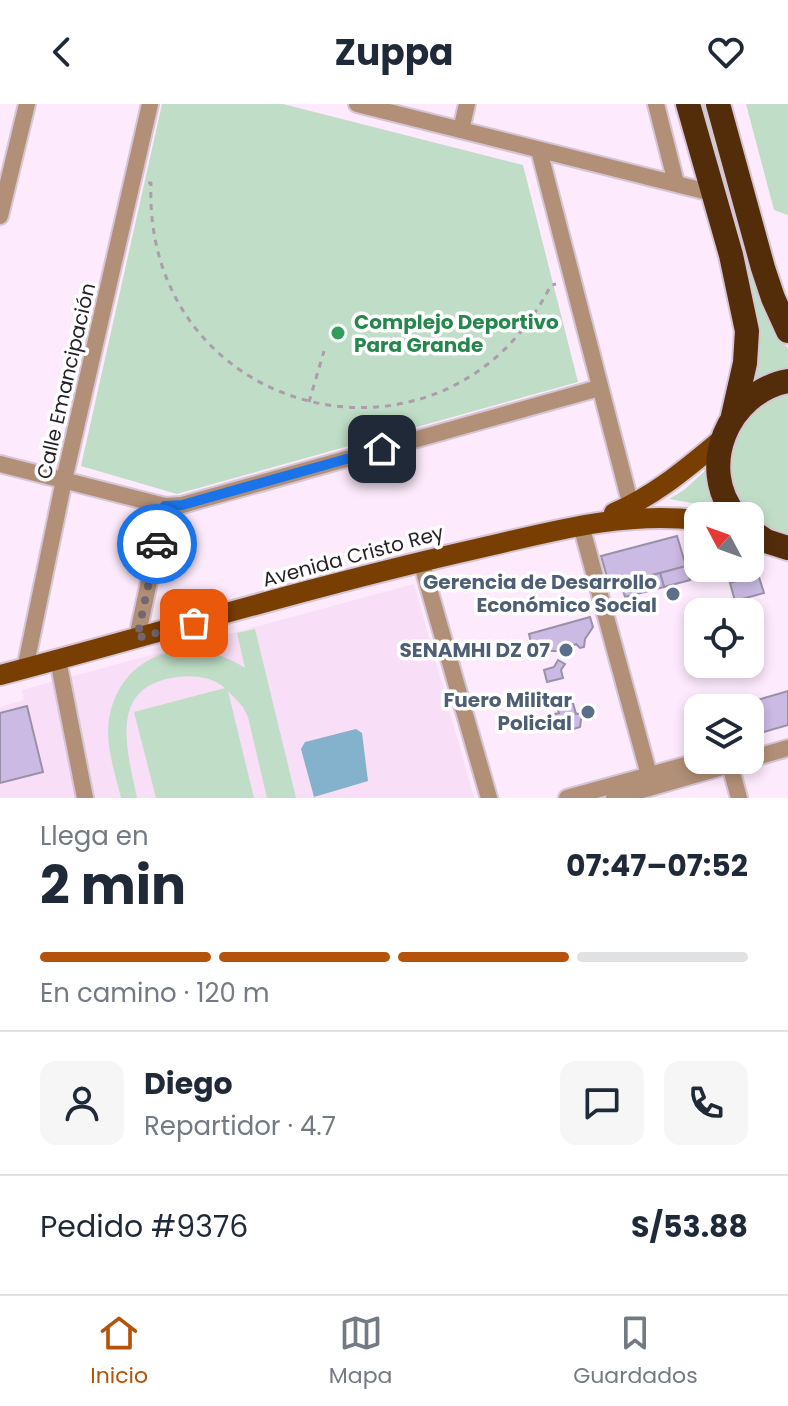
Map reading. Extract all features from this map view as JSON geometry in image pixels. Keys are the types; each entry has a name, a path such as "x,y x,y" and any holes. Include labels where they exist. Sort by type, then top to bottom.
{"highway":[{"path":"688,104 740,291 747,331 743,375 718,457 719,476 728,502"},
{"path":"718,104 763,268 788,331"},
{"path":"733,416 754,395 767,387 788,381"},
{"path":"764,539 788,564"}],"main road":[{"name":"Avenida Cristo Rey","path":"581,525 631,506 668,483 722,439"},
{"name":"Avenida Cristo Rey","path":"0,675 421,561 581,525 652,516 684,519"}],"street":[{"path":"0,216 27,104"},
{"name":"Calle Emancipación","path":"25,669 64,480 150,104"},
{"path":"358,104 712,193"},
{"path":"461,130 467,104"},
{"path":"656,104 676,183"},
{"path":"539,150 631,506"},
{"path":"0,464 165,506 182,505 599,388"},
{"path":"137,638 165,506"},
{"path":"581,525 649,775"},
{"path":"421,561 489,798"},
{"path":"58,660 85,798"},
{"path":"764,743 788,737"},
{"path":"764,755 788,748"},
{"path":"567,798 684,765"},
{"path":"614,798 698,774"},
{"path":"732,774 739,798"}],"path":[{"path":"143,181 151,183 151,217 163,272 181,308 195,327 239,370 263,384 309,402 336,407 385,407 408,403 451,387 475,373 511,342 541,305 551,285 556,284"},
{"path":"309,402 324,351"}],"shaded area":[{"path":"414,584 474,798 0,798 0,707 24,700 22,690"}],"green space":[{"name":"Complejo Deportivo Para Grande","path":"162,104 283,104 523,165 578,382 177,494 81,466"},
{"path":"697,104 709,104 774,326 788,349 788,370 749,387"},
{"path":"746,104 788,104 788,215 774,210"},
{"path":"788,388 788,541 764,529 764,502 733,500 726,455 745,413"},
{"path":"706,470 714,502 669,499"},
{"path":"255,629 296,798 267,798 248,717 228,691 254,798 156,798 134,712 225,688 209,679 190,676 155,683 140,693 131,706 127,741 137,798 121,798 111,759 108,729 116,696 128,677 143,663 162,654 182,651 224,657 245,668 237,633"}],"water":[{"path":"356,729 362,733 368,781 314,797 301,749 305,742"}],"building":[{"path":"677,536 684,567 610,587 601,556"},
{"path":"684,567 684,582 664,587 660,573"},
{"path":"660,573 664,587 625,597 621,583"},
{"path":"761,582 764,593 734,598 730,583"},
{"path":"590,617 593,627 584,647 576,644 561,651 534,655 529,634"},
{"path":"558,660 565,664 561,670 563,678 547,682 544,670 554,667"},
{"path":"788,691 788,725 764,732 764,698"},
{"path":"573,703 576,714 582,713 580,727 564,732 563,726 555,728 551,715 559,713 557,707"},
{"path":"27,706 43,772 0,783 0,713"}],"way so far":[{"path":"157,544 137,638 194,623"}],"place":[{"name":"Complejo Deportivo Para Grande","path":"338,333"},
{"name":"Gerencia de Desarrollo Económico Social","path":"673,594"},
{"name":"SENAMHI DZ 07","path":"566,650"},
{"name":"Fuero Militar Policial","path":"588,712"}],"route":[{"path":"157,544 165,506 182,505 382,449"}]}
